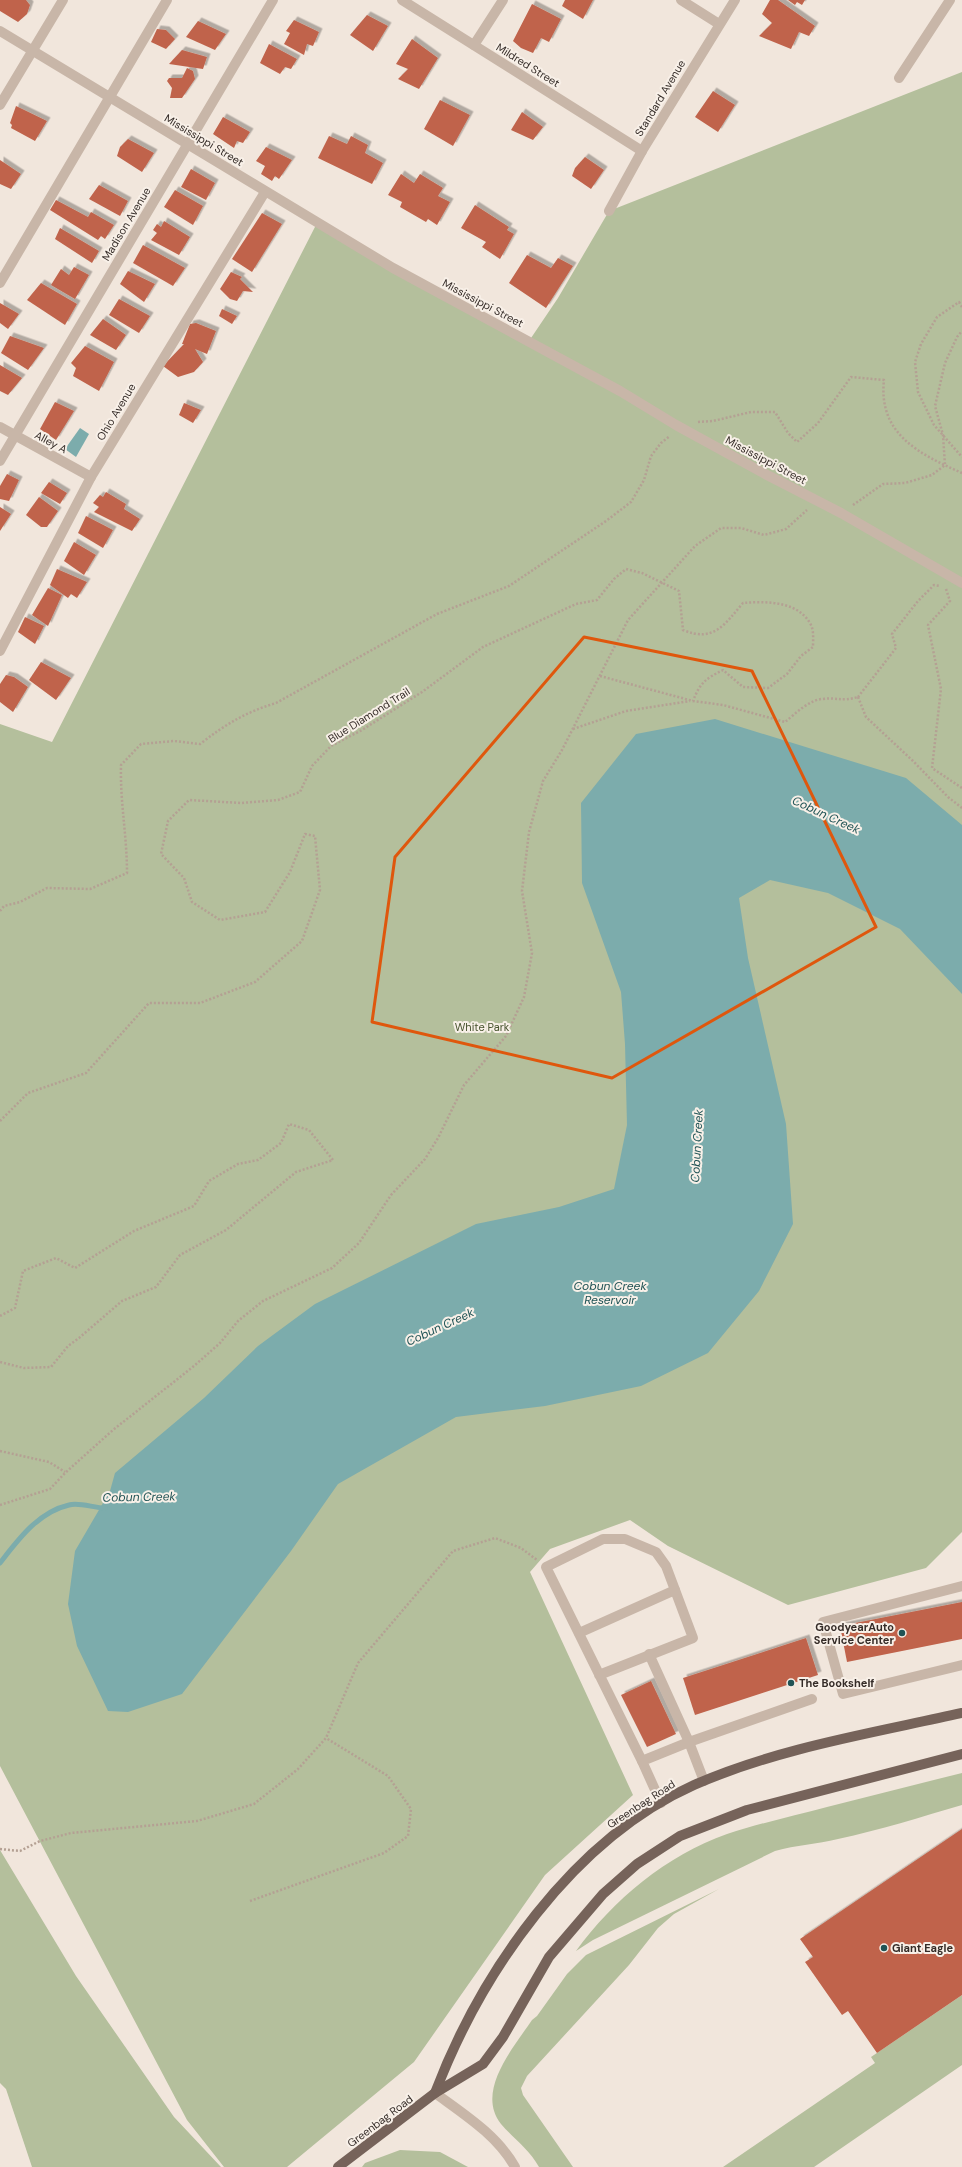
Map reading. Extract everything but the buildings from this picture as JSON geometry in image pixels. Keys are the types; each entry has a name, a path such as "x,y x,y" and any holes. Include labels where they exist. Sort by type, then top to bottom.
{"main road":[{"name":"Greenbag Road","path":"435,2093 450,2053 502,1963 527,1925 559,1886 599,1846 630,1822 661,1803 704,1781 739,1768 806,1749 962,1713"},
{"name":"Greenbag Road","path":"338,2167 435,2093 482,2064 503,2037 549,1957 603,1894 637,1864 680,1836 747,1810 962,1754"}],"street":[{"path":"0,105 63,0"},
{"path":"0,283 167,0"},
{"name":"Madison Avenue","path":"0,461 14,435 273,0"},
{"name":"Mildred Street","path":"402,0 642,152"},
{"path":"474,45 503,0"},
{"path":"681,0 719,24"},
{"name":"Standard Avenue","path":"610,211 642,152 719,24 736,0"},
{"path":"899,78 950,0"},
{"name":"Mississippi Street","path":"0,30 265,192 393,268 620,391 767,475 818,500 962,583"},
{"name":"Ohio Avenue","path":"0,651 91,477 265,192"},
{"name":"Alley A","path":"0,427 91,477"},
{"path":"599,1675 649,1654 693,1638 666,1566 656,1552 626,1539 604,1539 546,1566 599,1675 642,1761 661,1803"},
{"path":"962,1586 823,1622 843,1694 962,1665"},
{"path":"579,1633 675,1590"},
{"path":"649,1654 689,1742 704,1781"},
{"path":"642,1761 689,1742 812,1700"},
{"path":"435,2093 485,2130 510,2157 516,2167"}],"path":[{"path":"962,307 959,302 936,317 920,344 915,362 918,392 934,425 962,458"},
{"path":"945,466 942,435 935,406 945,363 957,337 962,331"},
{"path":"0,911 4,906 20,902 47,888 90,889 127,873 127,838 120,796 121,765 141,744 174,741 200,744 219,729 250,711 276,703 437,614 509,586 606,521 631,502 644,480 652,456 661,443 681,427 692,422 713,421 751,412 775,412 788,433 797,442 818,422 851,377 884,380 883,394 891,425 916,450 945,466 962,473"},
{"path":"841,513 883,484 905,483 932,475 945,466"},
{"path":"0,1506 50,1489 65,1472 113,1430 194,1366 220,1342 238,1321 263,1301 332,1268 358,1243 391,1194 425,1158 438,1138 464,1085 506,1036 524,997 532,953 522,891 529,832 543,781 573,729 628,620 695,546 721,528 741,528 764,534 786,529 818,500"},
{"name":"Blue Diamond Trail","path":"0,1121 28,1093 86,1073 149,1003 200,1003 255,982 302,941 320,890 315,836 305,834 290,872 265,912 220,920 192,902 184,878 161,854 168,821 189,800 241,803 278,800 300,792 312,766 331,746 362,730 422,692 483,647 576,604 597,600 614,579 626,569 642,573 679,591 683,630 696,635 722,629 743,603 766,601 801,611 812,626 813,647 801,656 787,674 768,688 743,687 722,670 709,677 699,685 693,701"},
{"path":"600,676 693,701 723,705 785,722 806,706 822,698 844,701 858,697 896,648 892,634 918,601 934,585 945,587 950,601 928,624 941,689 932,768 962,788"},
{"path":"858,697 866,717 913,761 948,797 962,808"},
{"path":"573,729 626,711 693,701"},
{"path":"0,1316 16,1308 23,1271 56,1258 75,1268 134,1231 194,1206 209,1181 238,1164 258,1160 281,1143 289,1124 309,1130 333,1160 296,1172 226,1230 180,1255 156,1287 122,1301 80,1338 68,1346 51,1368 24,1368 0,1362"},
{"path":"0,1451 49,1462 65,1472"},
{"path":"0,1849 20,1851 40,1841 71,1833 197,1821 254,1804 298,1768 326,1738 358,1663 453,1551 495,1538 521,1548 546,1566"},
{"path":"250,1901 384,1853 408,1836 411,1809 388,1776 326,1738"}],"highlighted area":[{"path":"584,637 752,671 876,927 612,1078 372,1022 395,857"}],"green space":[{"name":"White Park","path":"962,72 962,1532 926,1568 788,1605 668,1546 630,1520 550,1549 530,1572 633,1795 545,1875 414,2062 287,2167 224,2167 187,2120 0,1766 0,724 52,742 317,223 529,341 558,298 609,211"},
{"path":"962,1773 962,1805 830,1841 775,1851 593,1940 576,1951 607,1914 643,1881 683,1854 705,1843 727,1834 764,1823"},
{"path":"0,1850 76,1976 174,2117 221,2167 32,2167 6,2089 0,2083"},
{"path":"719,1889 674,1914 658,1928 629,1965 527,2076 521,2088 523,2095 573,2167 539,2167 526,2149 501,2124 494,2111 492,2098 495,2084 507,2056 567,1974 586,1955"},
{"path":"962,1995 962,2065 814,2167 723,2167 875,2063 871,2057"},
{"path":"400,2150 440,2152 468,2167 362,2167 365,2163"}],"water":[{"path":"80,428 89,434 76,457 65,449"},
{"name":"Cobun Creek Reservoir","path":"715,719 906,778 962,825 962,994 900,929 828,893 770,880 739,898 748,958 786,1124 793,1224 759,1291 708,1353 641,1386 545,1406 456,1417 338,1484 291,1551 182,1694 128,1712 108,1711 77,1646 68,1604 75,1551 110,1491 115,1473 204,1398 258,1346 315,1304 476,1224 559,1207 614,1189 627,1125 625,1044 621,992 582,883 581,803 636,734"}],"waterway":[{"name":"Cobun Creek","path":"0,1563 22,1536 38,1520 48,1514 73,1504 105,1508"}],"place":[{"name":"GoodyearAuto Service Center","path":"902,1633"},
{"name":"The Bookshelf","path":"791,1683"},
{"name":"Giant Eagle","path":"884,1948"}]}
